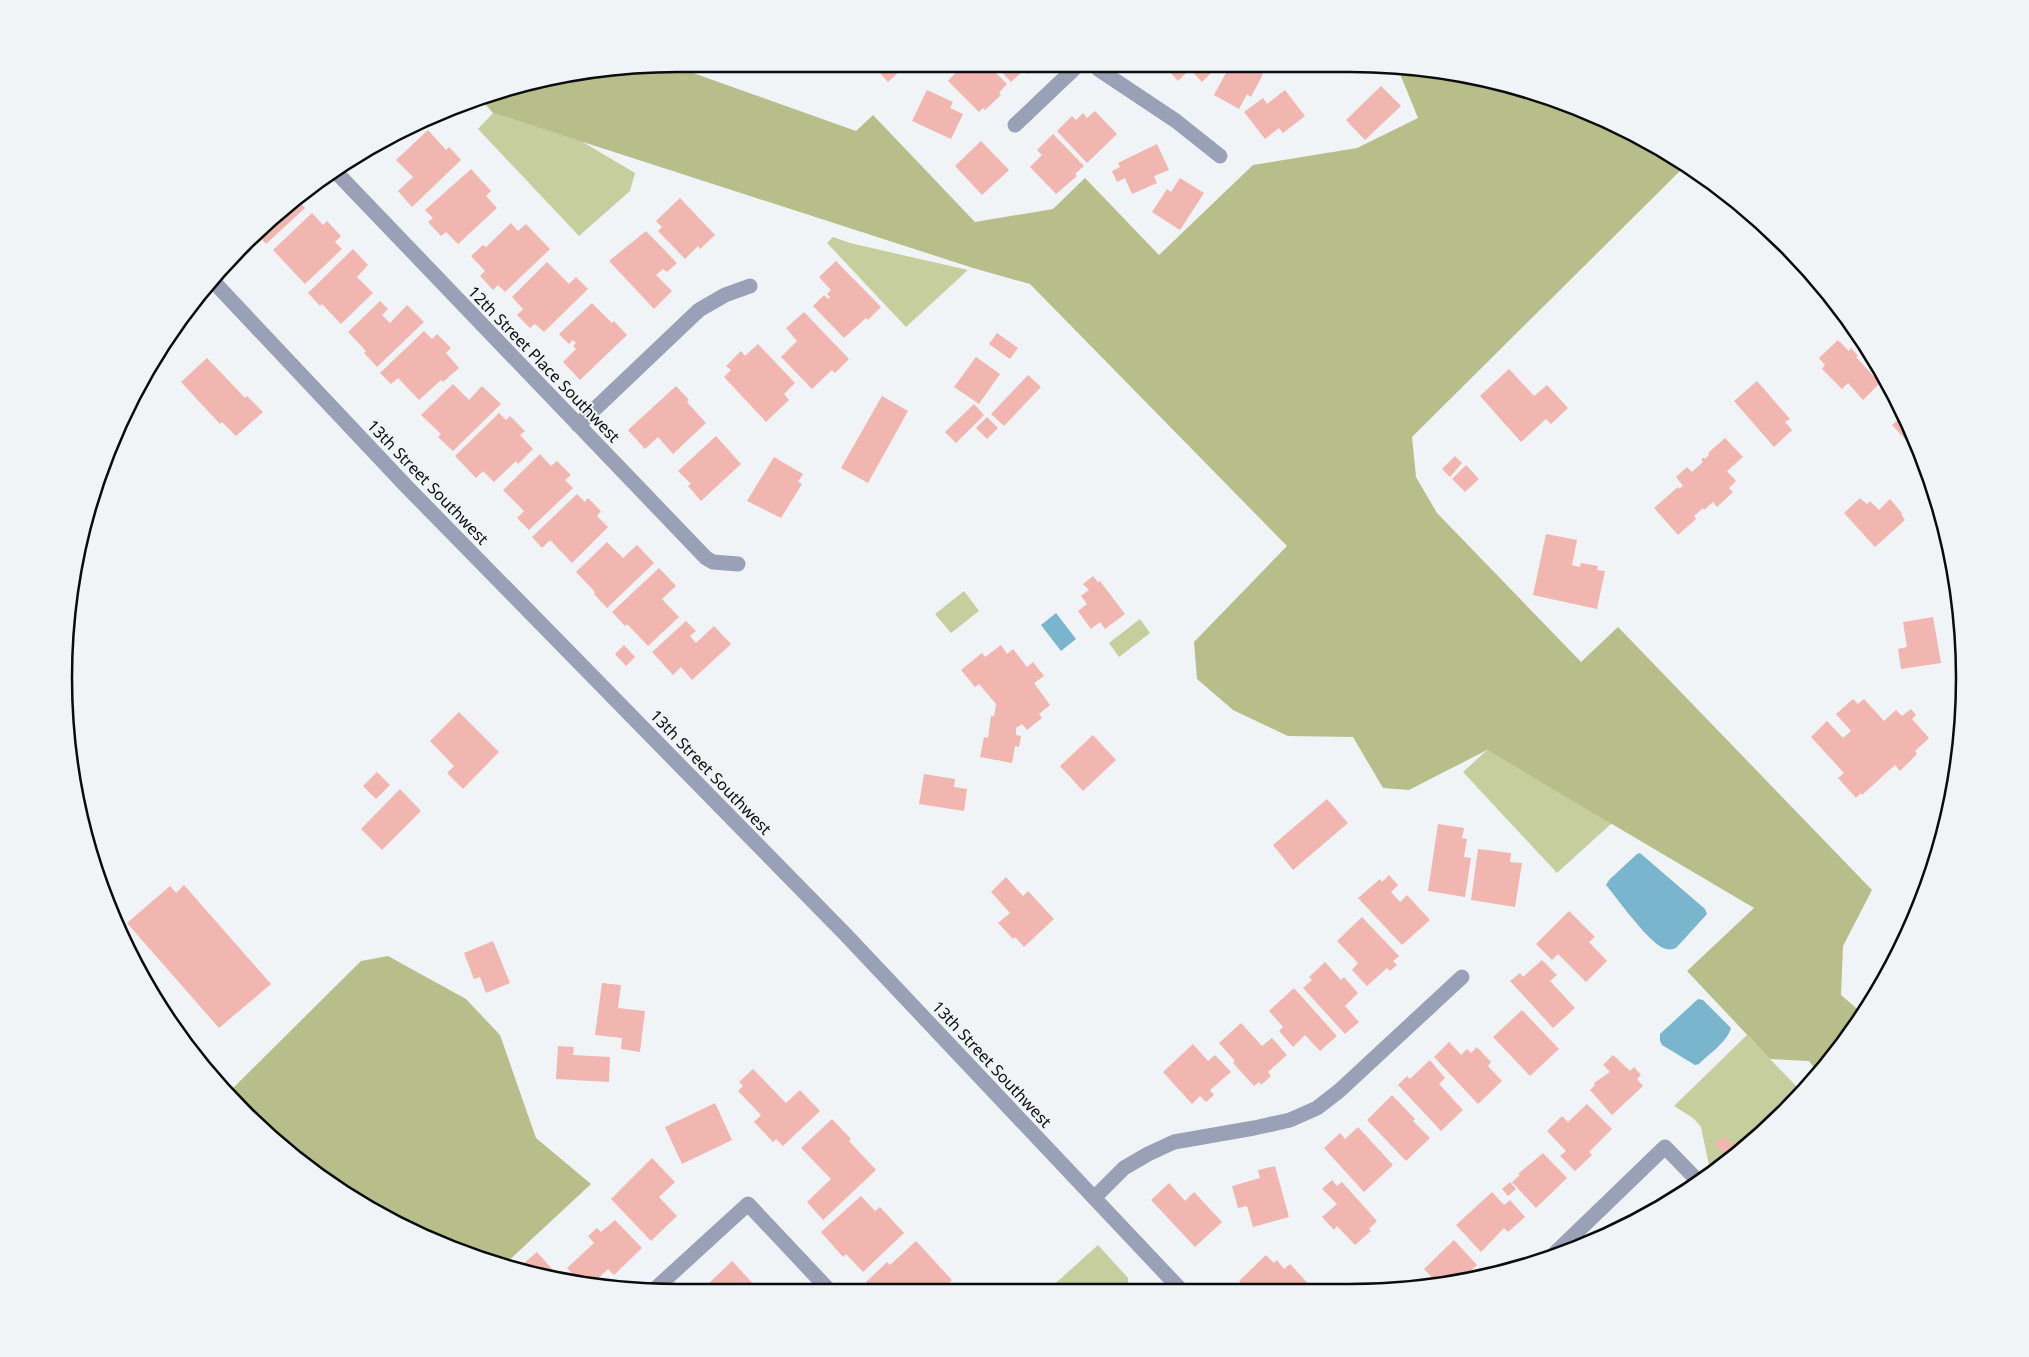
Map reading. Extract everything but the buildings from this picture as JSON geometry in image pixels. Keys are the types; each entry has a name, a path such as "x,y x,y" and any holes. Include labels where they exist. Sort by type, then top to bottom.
{"street":[{"path":"1015,125 1071,72"},
{"path":"1102,72 1176,121 1220,156"},
{"name":"12th Street Place Southwest","path":"340,176 706,558 713,562 738,564"},
{"name":"13th Street Southwest","path":"217,286 414,494 846,935 1175,1284"},
{"path":"578,425 699,310 725,295 750,286"},
{"path":"1094,1198 1124,1168 1174,1142 1290,1120 1317,1108 1462,976"},
{"path":"1563,1245 1665,1147 1694,1177"},
{"path":"661,1284 748,1204 823,1284"}],"green space":[{"path":"690,72 856,131 873,115 975,222 1053,209 1085,178 1159,255 1253,165 1357,148 1418,118 1400,75 1469,84 1545,105 1619,135 1680,171 1412,437 1416,477 1437,513 1581,662 1618,627 1872,890 1843,946 1841,995 1858,1009 1854,1015 1814,1068 1809,1061 1770,1059 1687,971 1754,908 1487,750 1409,790 1383,788 1353,737 1288,736 1233,710 1197,679 1194,642 1287,546 1030,284 973,268 493,113 486,105 560,84 639,74"},
{"path":"493,113 581,141 635,173 630,191 579,236 478,129"},
{"path":"833,237 850,243 968,270 906,327 827,243"},
{"path":"964,591 979,611 951,633 935,614"},
{"path":"1140,619 1150,633 1119,657 1109,643"},
{"path":"1487,750 1612,823 1557,873 1463,772"},
{"path":"388,956 466,999 500,1035 536,1138 591,1184 509,1260 447,1238 410,1222 375,1203 310,1159 279,1134 233,1088 361,961"},
{"path":"1747,1035 1797,1087 1735,1146 1709,1166 1701,1127 1693,1118 1674,1106"},
{"path":"1098,1245 1128,1278 1128,1284 1055,1284"}],"water":[{"path":"1056,613 1076,639 1061,651 1041,625"},
{"path":"1640,853 1705,909 1707,914 1676,948 1665,949 1647,935 1606,885 1609,880"},
{"path":"1698,999 1703,1000 1731,1028 1726,1038 1699,1064 1695,1065 1662,1045 1660,1034"}]}
